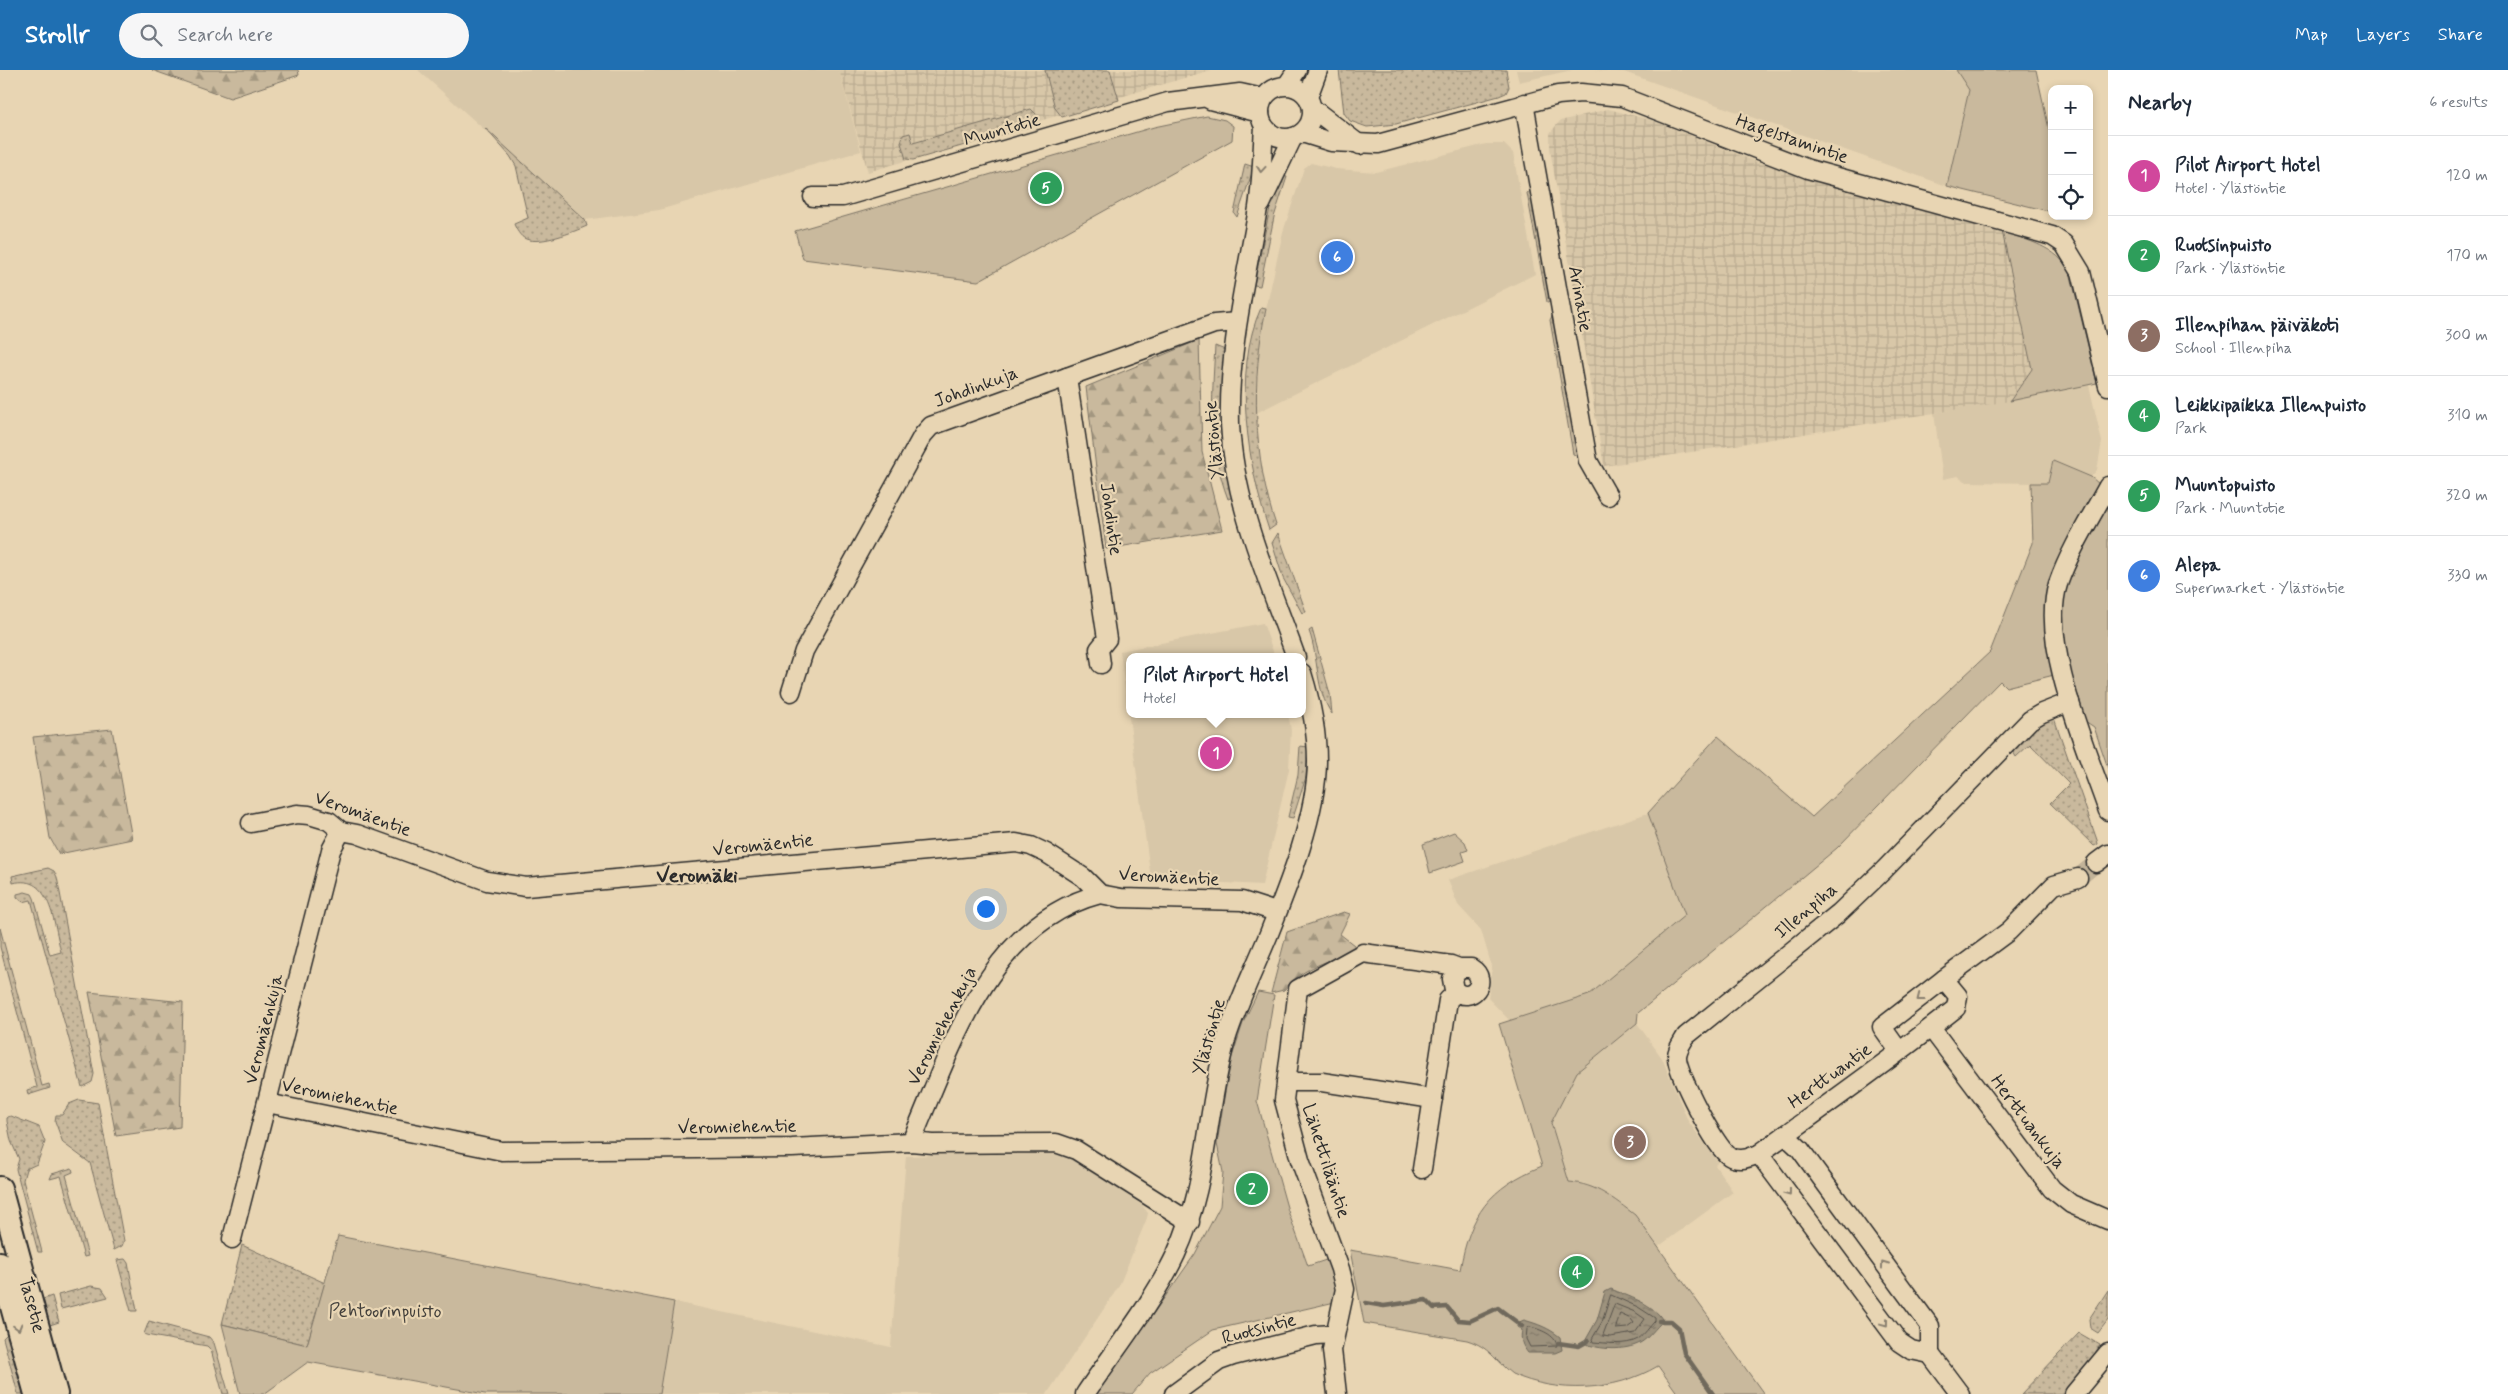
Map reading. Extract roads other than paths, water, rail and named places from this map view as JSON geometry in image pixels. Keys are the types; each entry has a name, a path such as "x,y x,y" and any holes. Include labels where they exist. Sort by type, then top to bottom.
{"main road":[{"name":"Tasetie","path":"0,1188 56,1394"},
{"name":"Tasetie","path":"0,1263 36,1394"}],"street":[{"path":"1286,85 1297,70"},
{"name":"Ylästöntie","path":"1257,212 1297,135 1309,124 1310,103 1318,70"},
{"path":"1297,135 1276,136 1263,113 1271,90 1286,85 1296,87 1310,103 1360,145"},
{"name":"Hagelstamintie","path":"1297,135 1331,142 1360,145 1378,144 1558,95 1581,92 1622,97 1808,169 2052,236 2064,244 2081,272 2108,386"},
{"name":"Muuntotie","path":"813,197 843,197 1168,102 1240,93 1263,113"},
{"name":"Arinatie","path":"1524,104 1588,461 1608,496"},
{"name":"Ylästöntie","path":"1263,113 1257,212 1237,322 1230,425 1236,469 1255,547 1295,653"},
{"name":"Johdinkuja","path":"791,692 804,651 923,435 931,426 1214,324 1237,322"},
{"name":"Johdintie","path":"1067,377 1074,412 1107,639 1099,649 1101,664"},
{"path":"2108,486 2066,565 2058,585 2055,603 2056,642 2070,702 2108,811"},
{"name":"Ylästöntie","path":"1085,1394 1164,1278 1190,1222 1199,1193 1226,1039 1276,912 1304,833 1317,763 1313,714 1306,688"},
{"name":"Illenpiha","path":"1785,1135 1759,1154 1740,1159 1729,1156 1720,1146 1685,1085 1677,1058 1682,1042 1686,1036 1839,913 1884,870 2030,720 2042,712 2070,702"},
{"name":"Veromäentie","path":"251,823 297,814 309,815 329,821 341,831 357,834 488,881 504,886 526,887 1016,843 1031,846 1046,853 1084,877 1100,894 1120,898 1242,901 1276,912"},
{"name":"Veromäenkuja","path":"232,1239 331,850 341,831"},
{"name":"Herttuantie","path":"1899,1051 1882,1027 2009,931 2054,885 2078,878"},
{"name":"Veromiehenkuja","path":"911,1142 967,1016 993,970 1018,942 1052,915 1085,897 1100,894"},
{"name":"Lähettilääntie","path":"1337,1394 1332,1350 1342,1314 1346,1290 1300,1160 1284,1100 1298,990 1363,952 1460,968 1465,967 1474,970 1480,982 1476,991 1465,996 1457,992"},
{"path":"1422,1168 1448,1000 1457,992 1452,979 1460,968"},
{"name":"Herttuantie","path":"1785,1135 1956,1008 1958,996 1944,979"},
{"name":"Herttuankuja","path":"1931,1028 2052,1189 2072,1204 2108,1220"},
{"path":"1286,1082 1322,1082 1433,1099"},
{"name":"Veromiehentie","path":"268,1103 502,1151 792,1148 911,1142 933,1144 1056,1143 1076,1150 1190,1222"},
{"path":"1785,1135 1800,1149 1930,1326 1930,1354 1960,1394"},
{"path":"1759,1154 1899,1342 1911,1350 1930,1354"},
{"name":"Ruotsintie","path":"1174,1394 1219,1361 1232,1356 1316,1336 1335,1334"},
{"path":"2074,1394 2108,1353"}],"water":[{"path":"1611,1289 1647,1305 1663,1321 1646,1339 1634,1346 1612,1349 1584,1343 1597,1320 1605,1292"},
{"path":"1524,1320 1552,1331 1560,1337 1562,1350 1555,1353 1528,1353 1522,1343 1522,1330 1517,1327 1517,1323"}],"waterway":[{"path":"1366,1303 1384,1306 1426,1300 1434,1308 1447,1307 1458,1320 1470,1321 1498,1308 1522,1326"},
{"path":"1659,1321 1671,1321 1679,1328 1684,1353 1713,1394"},
{"path":"1558,1343 1579,1346 1588,1341"}],"tunnel":[{"path":"2078,878 2096,863"}],"place":[{"name":"Muuntopuisto","path":"1046,188"},
{"name":"Alepa","path":"1337,257"},
{"name":"Pilot Airport Hotel","path":"1216,753"},
{"name":"Illenpihan päiväkoti","path":"1630,1142"},
{"name":"Ruotsinpuisto","path":"1252,1189"},
{"name":"Leikkipaikka Illenpuisto","path":"1577,1272"}],"district":[{"name":"Veromäki","path":"697,876"}],"park label":[{"name":"Pehtoorinpuisto","path":"385,1311"}]}
